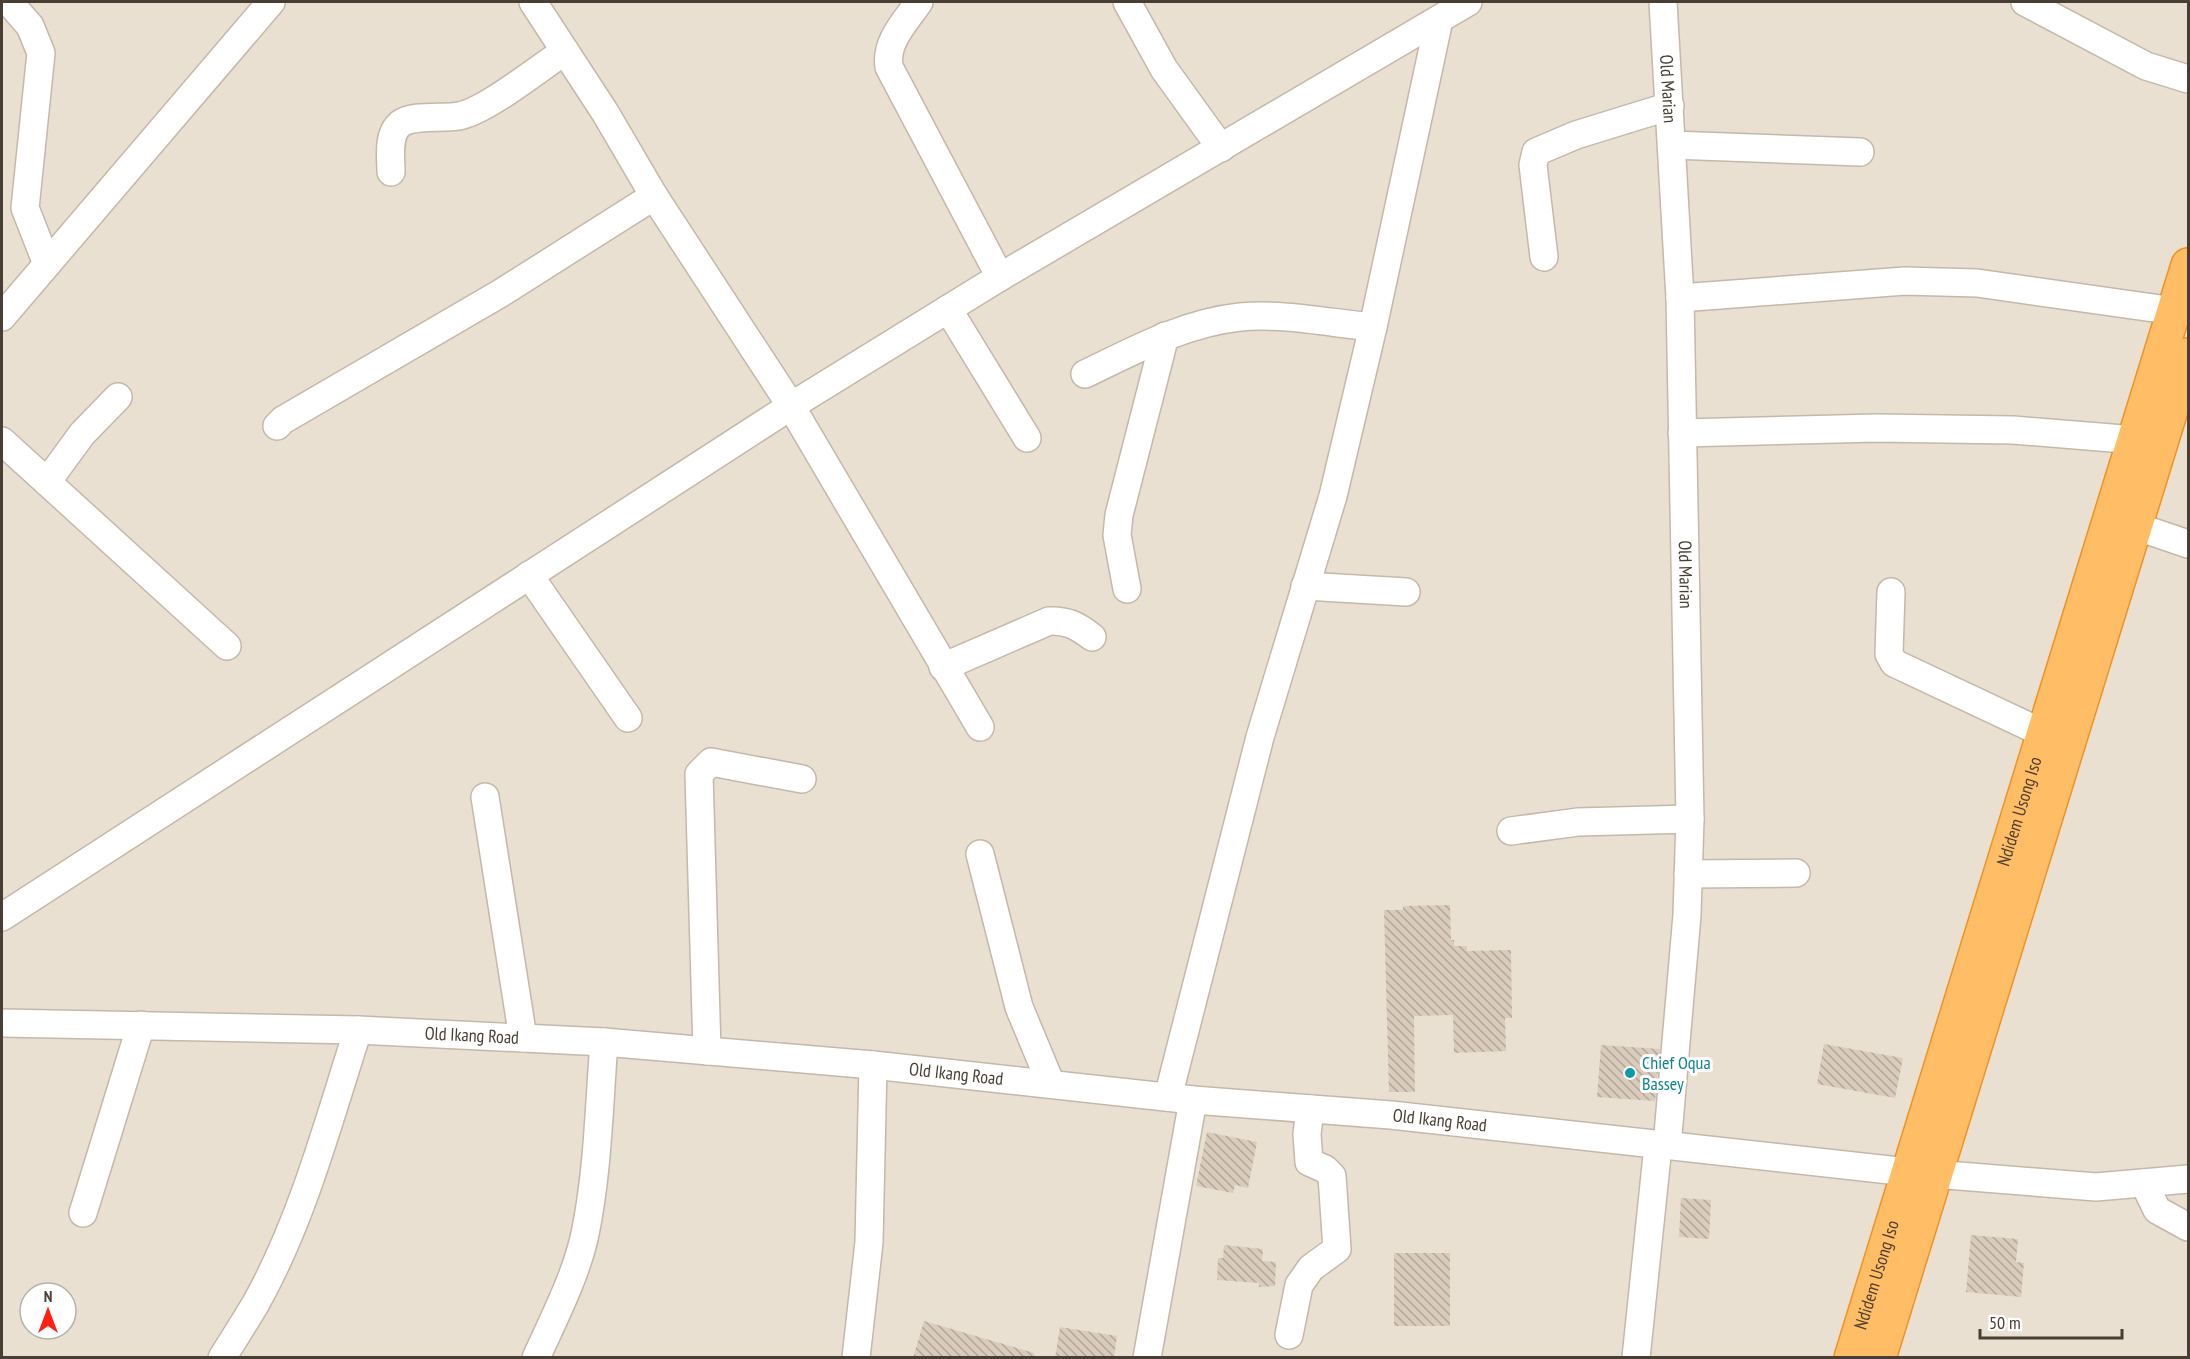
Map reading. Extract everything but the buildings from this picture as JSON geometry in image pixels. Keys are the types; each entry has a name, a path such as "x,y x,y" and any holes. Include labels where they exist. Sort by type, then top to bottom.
{"highway":[{"name":"Ndidem Usong Iso","path":"1879,1358 1921,1173 2045,734 2188,265"},
{"name":"Ndidem Usong Iso","path":"1851,1358 1921,1173 2135,526 2188,355"}],"street":[{"path":"9,2 30,26 41,53 25,208 47,264"},
{"path":"2,317 271,2"},
{"path":"533,2 654,196 790,406 980,727"},
{"path":"919,2 890,44 889,67 1000,277"},
{"path":"1126,2 1164,69 1221,148"},
{"path":"2,916 790,406 1000,277 1468,2"},
{"name":"Old Marian","path":"1636,1358 1686,927 1690,819 1680,298 1663,2"},
{"path":"2025,2 2146,66 2188,79"},
{"path":"1147,1358 1180,1098 1260,737 1333,496 1373,327 1439,20"},
{"path":"391,172 392,137 398,125 408,120 437,119 474,111 565,51"},
{"path":"1544,257 1533,165 1536,152 1576,135 1670,106"},
{"path":"1672,145 1860,152"},
{"path":"277,426 283,420 501,293 654,196"},
{"path":"1680,298 1905,280 1977,283 2175,311"},
{"path":"948,309 1028,438"},
{"path":"1085,374 1165,336 1219,320 1243,317 1373,327"},
{"path":"1127,589 1117,535 1119,515 1165,336"},
{"path":"47,482 82,434 118,397"},
{"path":"1682,433 1888,428 2013,430 2136,440"},
{"path":"2,441 227,646"},
{"path":"2135,526 2188,544"},
{"path":"529,575 628,718"},
{"path":"1305,586 1406,592"},
{"path":"1891,592 1889,654 1894,663 2045,734"},
{"path":"943,667 1049,621 1062,620 1079,626 1092,637"},
{"path":"707,1051 699,774 711,762 802,779"},
{"path":"485,797 523,1038"},
{"path":"1511,831 1578,822 1690,819"},
{"path":"980,854 1019,1007 1051,1084"},
{"path":"1688,874 1796,873"},
{"name":"Old Ikang Road","path":"2,1023 358,1030 604,1042 873,1065 1180,1098 1391,1115 1921,1173 2096,1187 2188,1179"},
{"path":"83,1213 141,1025"},
{"path":"222,1358 256,1303 286,1238 311,1174 358,1030"},
{"path":"536,1358 569,1282 584,1236 593,1185 604,1042"},
{"path":"856,1358 869,1242 873,1065"},
{"path":"1289,1335 1299,1285 1311,1268 1337,1249 1332,1176 1325,1168 1309,1162 1307,1134 1310,1109"},
{"path":"2144,1183 2157,1210 2188,1227"}],"shaded area":[{"path":"2,2 2188,2 2188,1357 2,1358"}],"place":[{"name":"Chief Oqua Bassey","path":"1630,1073"}]}
